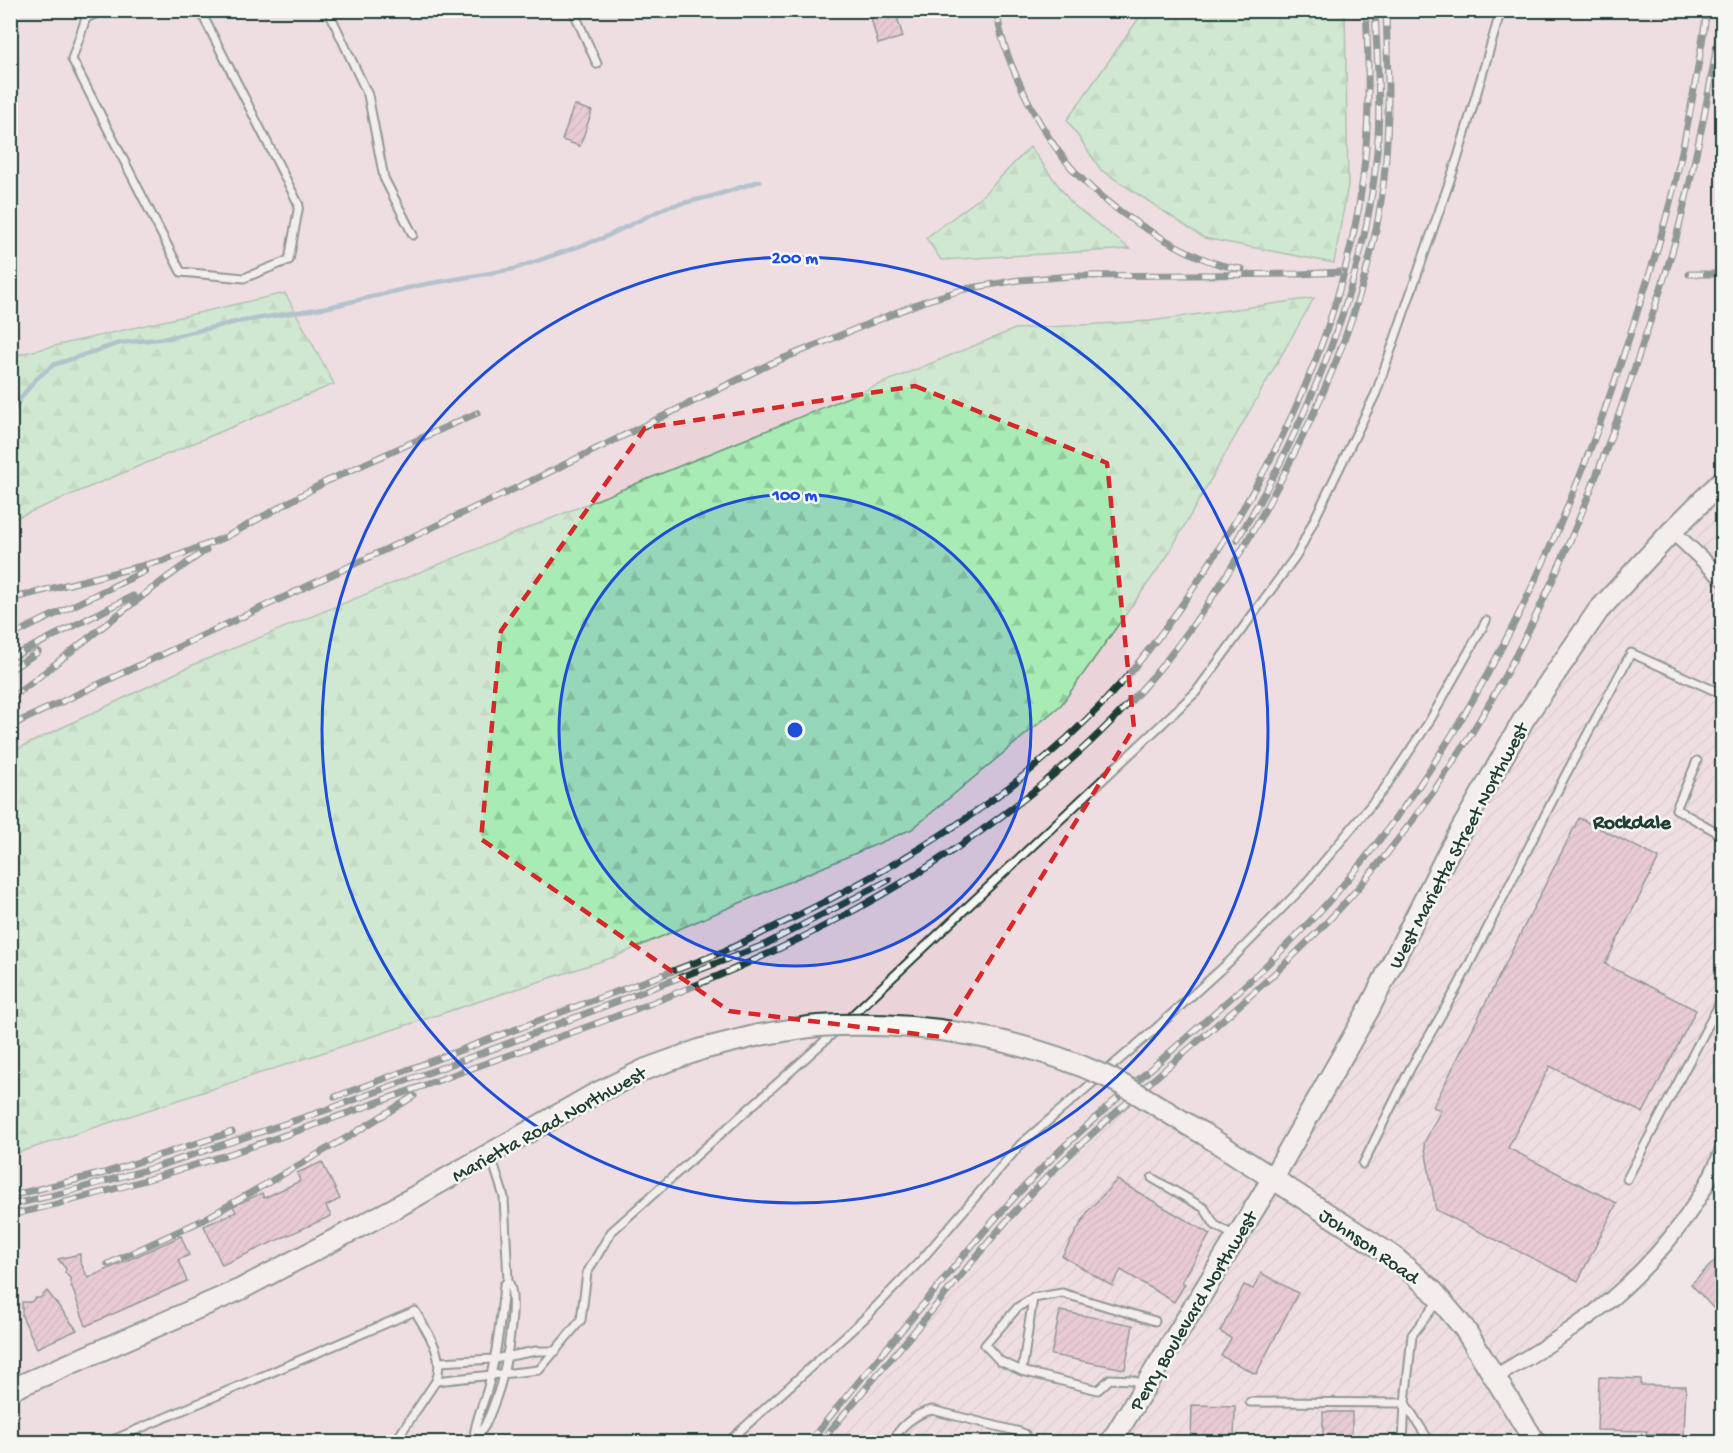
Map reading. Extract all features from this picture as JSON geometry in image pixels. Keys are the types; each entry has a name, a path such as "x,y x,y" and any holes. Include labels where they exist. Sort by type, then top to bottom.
{"street":[{"name":"West Marietta Street Northwest","path":"1273,1178 1369,1009 1448,853 1524,719 1598,611 1722,481"},
{"path":"1672,531 1722,578"},
{"name":"Marietta Road Northwest","path":"10,1390 239,1290 395,1208 593,1095 646,1069 702,1049 759,1035 817,1026 865,1025 954,1031 1040,1051 1106,1077 1204,1134 1273,1178"},
{"path":"1495,1377 1574,1328 1620,1292 1661,1250 1699,1197 1722,1152"},
{"name":"Perry Boulevard Northwest","path":"1112,1443 1273,1178"},
{"name":"Johnson Road","path":"1273,1178 1394,1257 1432,1290 1464,1328 1535,1443"}],"lane":[{"path":"105,10 84,14 72,58 181,272 244,278 289,260 299,205 200,10"},
{"path":"328,10 368,95 384,178 412,235"},
{"path":"573,10 597,64"},
{"path":"436,1381 539,1370 580,1320 587,1273 611,1232 798,1066 1196,692 1298,553 1376,393 1458,157 1501,10"},
{"path":"728,1443 865,1318 922,1259 1020,1145 1222,969 1302,888 1384,789 1429,722 1486,621"},
{"path":"1363,1164 1410,1070 1458,986 1631,653 1722,694"},
{"path":"1697,761 1676,809 1722,835"},
{"path":"1627,1179 1722,999"},
{"path":"472,1439 484,1428 500,1387 512,1314 512,1286 508,1281 504,1197 490,1154"},
{"path":"1152,1178 1204,1208 1215,1225 1237,1237"},
{"path":"472,1439 491,1375 501,1323 504,1285 508,1281"},
{"path":"1145,1387 1132,1380 1110,1379 1098,1389 1022,1371 1000,1361 985,1345 1018,1307 1033,1298 1062,1293 1155,1321"},
{"path":"1022,1371 1033,1298"},
{"path":"1403,1443 1412,1335 1440,1299"},
{"path":"108,1443 415,1311 436,1348 440,1372 395,1443"},
{"path":"438,1362 506,1358 556,1351"},
{"path":"1250,1402 1405,1402"},
{"path":"1405,1402 1430,1443"},
{"path":"894,1443 895,1437 914,1417 932,1410 1020,1432 1024,1434 1028,1443"}],"highlighted area":[{"path":"915,386 1107,463 1134,728 942,1037 729,1011 481,839 501,631 645,428"}],"shaded area":[{"path":"11,11 1722,11 1722,463 1648,529 1255,1175 856,1442 11,1442 11,1155 614,957 912,829 1061,705 1166,558 1314,299 1150,321 1015,329 195,664 11,752 11,520 334,384 285,293 11,356"},
{"path":"1722,463 1722,1140 1715,1158 1651,1270 1486,1381 1525,1442 832,1442 966,1274 1132,1101 1256,1175 1648,529"}],"green space":[{"path":"1144,11 1345,11 1348,185 1334,263 1204,238 1101,170 1067,120"},
{"path":"1030,147 1072,204 1130,249 941,260 926,238 981,197"},
{"path":"285,293 334,384 11,520 11,356"},
{"path":"1314,298 1166,558 1061,705 912,829 614,957 11,1155 11,752 195,664 1015,329 1150,321"}],"building":[{"path":"869,10 895,10 903,37 878,44"},
{"path":"574,105 592,111 580,146 562,140"},
{"path":"1579,818 1659,858 1605,964 1696,1010 1643,1113 1550,1066 1508,1148 1617,1203 1578,1281 1436,1210 1424,1143 1441,1110 1433,1107"},
{"path":"322,1162 340,1199 326,1206 331,1216 222,1265 204,1226 236,1212 233,1206 262,1193 264,1198 300,1181 297,1173"},
{"path":"1117,1180 1210,1234 1182,1282 1185,1284 1174,1302 1121,1270 1112,1286 1062,1256 1088,1211"},
{"path":"181,1236 189,1255 178,1260 187,1281 86,1326 70,1278 58,1259 80,1254 80,1261 88,1278"},
{"path":"1722,1254 1722,1299 1713,1308 1691,1284"},
{"path":"1261,1273 1298,1293 1256,1374 1221,1356 1231,1338 1220,1332 1244,1285 1253,1289"},
{"path":"47,1291 77,1330 37,1348 22,1316 22,1302 31,1302 35,1298 40,1298"},
{"path":"1060,1311 1133,1325 1125,1369 1051,1355"},
{"path":"1599,1377 1641,1379 1641,1385 1686,1386 1684,1435 1646,1434 1647,1431 1597,1430"},
{"path":"1192,1405 1235,1406 1234,1443 1191,1443"},
{"path":"1323,1412 1352,1412 1352,1443 1323,1443"}],"waterway":[{"path":"10,418 20,399 35,380 53,365 120,343 167,338 236,322 329,307 421,285 514,269 603,238 667,207 760,181"}],"railway":[{"path":"997,10 1005,48 1033,111 1061,155 1077,174 1115,208 1162,238 1211,262 1242,269"},
{"path":"335,1097 710,957 835,896 917,850 995,797 1068,737 1102,704 1143,657 1180,608 1213,557 1263,473 1311,372 1336,302 1359,204 1368,121 1366,10"},
{"path":"1237,540 1260,501 1299,424 1330,349 1355,271 1365,232 1377,151 1379,98 1375,10"},
{"path":"10,1215 125,1186 238,1151 556,1038 744,965 834,921 925,869 1013,808 1094,739 1165,662 1220,586 1268,504 1325,389 1359,297 1381,201 1388,130 1386,10"},
{"path":"809,1442 975,1242 1036,1174 1234,995 1305,927 1338,891 1388,829 1433,764 1475,696 1513,626 1547,555 1606,407 1670,205 1688,122 1707,10"},
{"path":"821,1442 986,1246 1059,1165 1134,1096 1251,995 1325,925 1406,830 1448,770 1486,709 1521,645 1553,580 1608,445 1657,302 1679,227 1703,121 1722,14"},
{"path":"10,726 531,481 772,363 922,302 965,289 1019,280 1073,276 1342,272"},
{"path":"1689,274 1722,274"},
{"path":"10,599 169,559 226,537 327,481 477,413"},
{"path":"10,699 206,550"},
{"path":"10,636 145,571"},
{"path":"10,658 133,596"},
{"path":"10,670 38,652"},
{"path":"10,1205 156,1167 329,1109 501,1046 764,945 889,880"},
{"path":"108,1264 203,1220 353,1134 414,1096"},
{"path":"10,1196 104,1173 232,1132"}],"district":[{"name":"Rockdale","path":"1632,821"}]}
